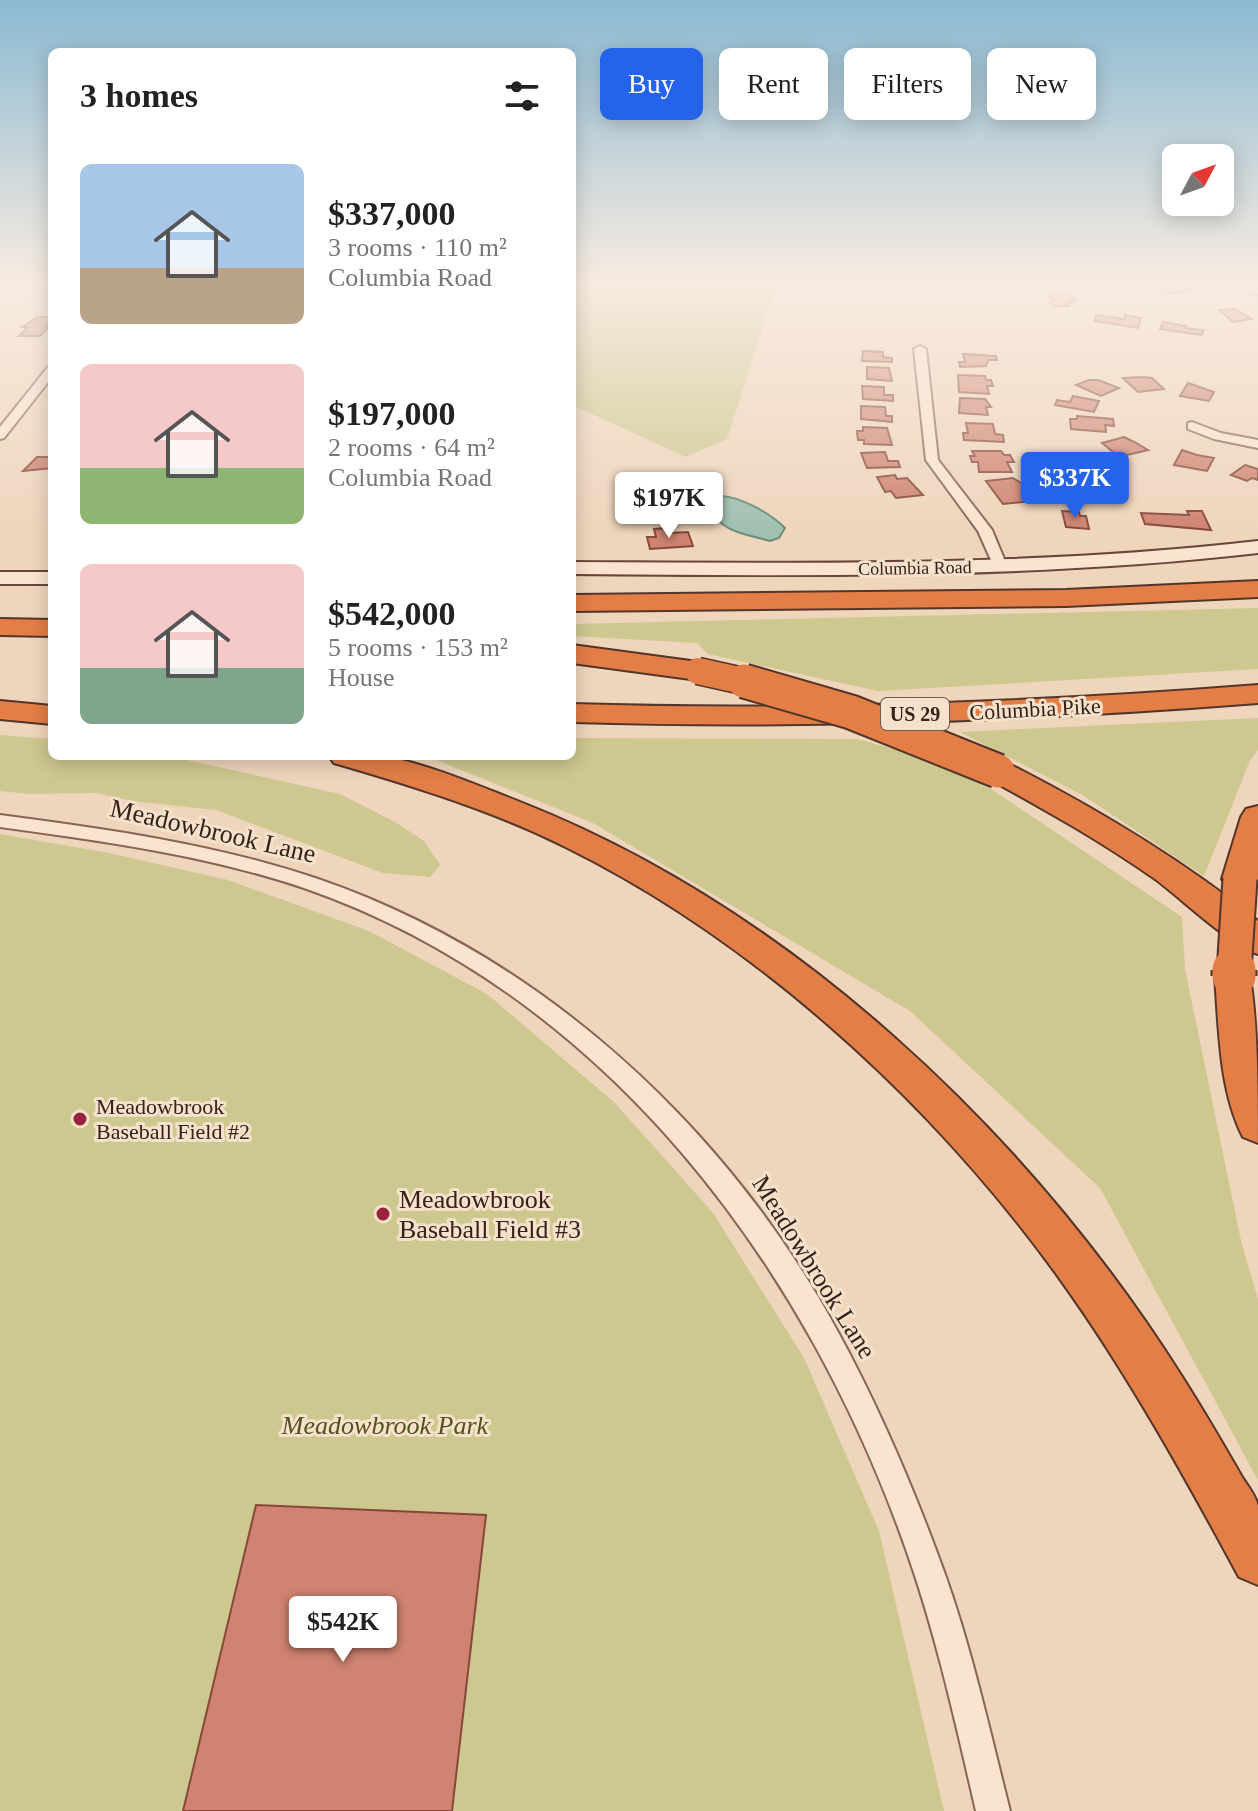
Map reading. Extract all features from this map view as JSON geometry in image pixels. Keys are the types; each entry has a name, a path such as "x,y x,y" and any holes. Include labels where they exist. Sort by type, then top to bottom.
{"highway":[{"path":"576,603 1066,598 1251,589"},
{"path":"0,607 48,607"},
{"path":"0,627 48,628"},
{"path":"576,655 698,671 780,687 888,723 998,771 1078,812 1213,902 1258,941"},
{"path":"0,688 48,690"},
{"name":"Columbia Pike","path":"576,713 736,716 995,712 1258,694"},
{"path":"0,710 48,715"},
{"path":"359,760 432,781 560,831 632,867 761,949 823,997 970,1138 1046,1226 1126,1336 1211,1472 1258,1558"},
{"path":"1258,817 1240,879 1234,976 1241,1051 1258,1125"}],"street":[{"path":"921,366 929,452 936,469 985,530 1000,566"},
{"path":"0,435 48,374"},
{"path":"1192,426 1218,436 1258,444"},
{"name":"Columbia Road","path":"576,568 865,570 1000,566 1143,560 1258,547"},
{"path":"0,578 48,578"},
{"name":"Meadowbrook Lane","path":"0,821 86,832 260,867 385,913 449,944 499,974 583,1036 632,1079 681,1130 737,1198 805,1300 852,1385 922,1551 958,1664 993,1811"}],"green space":[{"path":"576,366 751,366 727,439 686,457 576,407"},
{"path":"1258,608 1258,669 878,691 708,654 697,643 576,636 576,624"},
{"path":"1258,718 1258,750 1250,760 1204,876 1084,796 960,732"},
{"path":"0,735 48,739 48,760 187,760 340,794 395,822 424,841 440,865 430,877 383,873 216,810 131,801 96,793 0,791"},
{"path":"576,738 857,739 912,754 991,789 1182,917 1185,969 1241,1241 1258,1299 1258,1480 1100,1188 910,1011 593,823 436,760 576,760"},
{"name":"Meadowbrook Park","path":"0,834 109,853 228,880 369,931 487,994 615,1103 713,1213 804,1358 879,1531 944,1811 0,1811"}],"shaded area":[{"path":"721,496 746,503 771,517 785,528 779,538 770,541 743,534 720,522 710,507"}],"building":[{"path":"867,367 889,368 892,381 867,379"},
{"path":"958,375 985,376 993,386 987,386 989,394 959,392"},
{"path":"1123,378 1152,378 1164,389 1138,392"},
{"path":"1089,380 1119,388 1101,396 1076,385"},
{"path":"1188,383 1214,392 1209,401 1180,396"},
{"path":"862,386 884,387 884,395 893,395 893,401 863,399"},
{"path":"1073,396 1099,401 1094,412 1055,405 1057,400 1070,402"},
{"path":"960,398 985,399 991,407 986,407 988,415 959,413"},
{"path":"861,406 885,407 886,416 892,416 892,422 861,419"},
{"path":"1077,416 1113,419 1114,426 1105,425 1106,432 1071,429 1070,419 1077,419"},
{"path":"966,423 993,424 995,434 1003,435 1004,442 964,440 963,433 968,433"},
{"path":"863,427 887,428 892,445 864,444 864,440 858,440 857,431 863,431"},
{"path":"1124,437 1148,450 1119,457 1102,443"},
{"path":"1182,450 1214,458 1207,471 1174,465"},
{"path":"972,451 1001,451 1004,455 1010,455 1014,462 1007,462 1012,472 979,472 978,462 972,462 970,456 975,456"},
{"path":"885,452 888,461 898,461 900,467 867,468 861,453"},
{"path":"37,457 48,457 48,468 23,471"},
{"path":"1245,465 1258,469 1258,480 1252,478 1247,481 1231,475"},
{"path":"895,475 897,479 907,478 923,495 896,498 891,491 885,492 877,477"},
{"path":"1013,478 1038,494 1027,495 1032,501 1003,504 986,481"},
{"path":"1062,511 1079,512 1080,516 1086,516 1089,529 1066,527"},
{"path":"1187,511 1202,511 1211,530 1145,524 1141,513 1189,515"},
{"path":"668,528 670,533 688,532 693,546 650,549 647,537 656,537 654,529"},
{"path":"256,1505 486,1515 452,1811 183,1811"}],"place":[{"name":"Meadowbrook Baseball Field #2","path":"80,1119"},
{"name":"Meadowbrook Baseball Field #3","path":"383,1214"}]}
